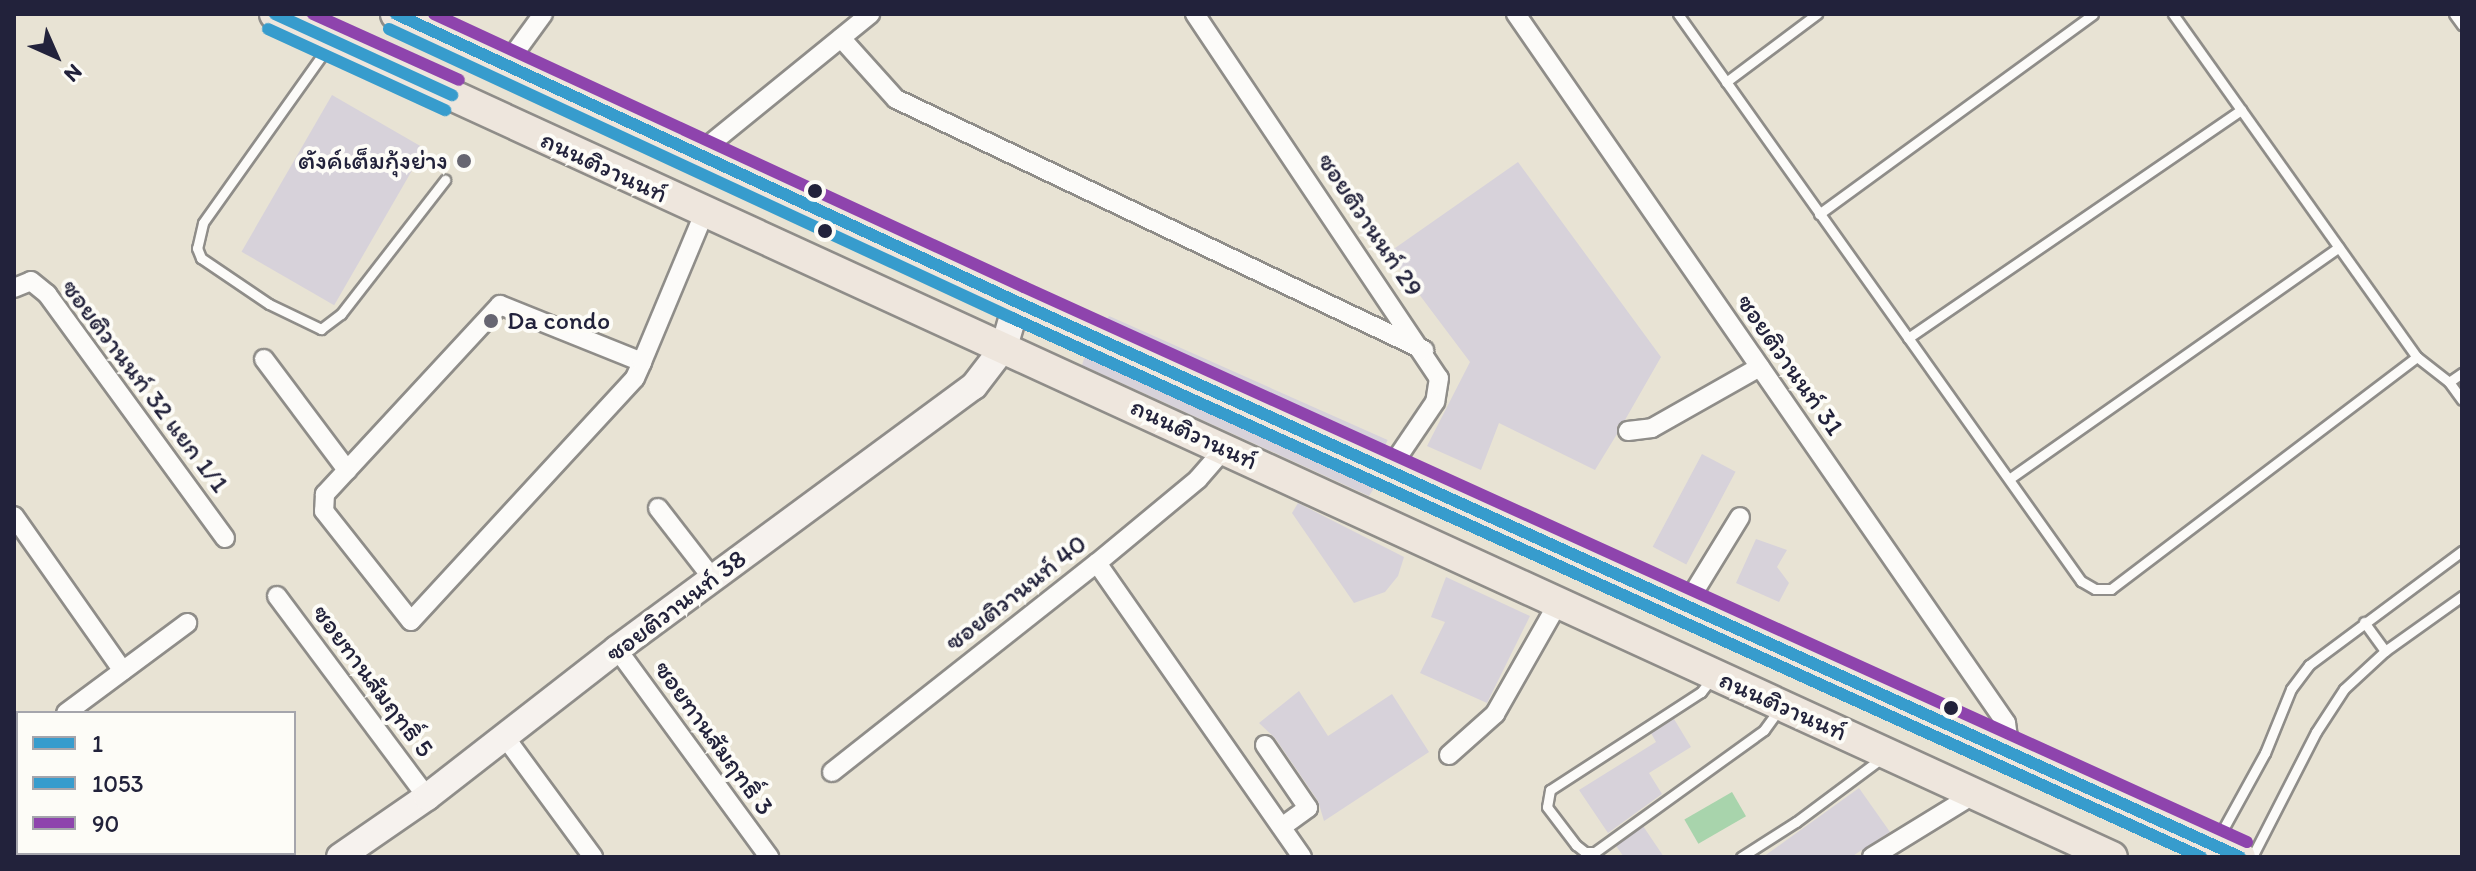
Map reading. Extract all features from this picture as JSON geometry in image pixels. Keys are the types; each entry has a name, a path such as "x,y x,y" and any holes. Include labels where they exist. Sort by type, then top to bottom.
{"main road":[{"name":"ถนนติวานนท์","path":"275,14 704,214 1004,347 2112,857"},
{"name":"ถนนติวานนท์","path":"396,14 1017,302 2227,851"}],"street":[{"path":"506,65 543,14"},
{"path":"698,154 870,14"},
{"name":"ซอยติวานนท์ 29","path":"1195,14 1424,350 1439,378 1440,390 1389,470"},
{"name":"ซอยติวานนท์ 31","path":"1516,14 2006,723 2010,751"},
{"path":"841,38 896,99 1424,350"},
{"path":"642,362 500,305 325,494 324,511 411,621 635,378 642,362 704,214"},
{"name":"ซอยติวานนท์ 32 แยก 1/1","path":"14,288 31,281 47,294 225,538"},
{"path":"1004,347 1017,302"},
{"name":"ซอยติวานนท์ 38","path":"345,856 427,797 617,649 974,386 1004,347"},
{"path":"264,359 347,470"},
{"path":"1628,431 1652,428 1760,367"},
{"name":"ซอยติวานนท์ 40","path":"832,772 1097,563 1198,479 1225,448"},
{"path":"658,508 713,579"},
{"path":"14,516 123,671"},
{"path":"1686,605 1740,517"},
{"path":"1097,563 1302,857"},
{"name":"ซอยทานสัมฤทธิ์ 5","path":"277,596 427,797"},
{"path":"1449,755 1495,714 1558,603"},
{"path":"69,711 187,623"},
{"name":"ซอยทานสัมฤทธิ์ 3","path":"617,649 769,857"},
{"path":"505,737 593,857"},
{"path":"1265,745 1308,808 1282,827"},
{"path":"1872,857 1976,793"}],"lane":[{"path":"1678,14 2081,581 2095,589 2111,589 2417,357"},
{"path":"1726,82 1817,14"},
{"path":"1819,214 2093,14"},
{"path":"2173,14 2417,357 2449,382 2462,400"},
{"path":"2454,14 2462,25"},
{"path":"333,39 203,223 197,248 201,258 269,304 321,329 341,314 445,180"},
{"path":"1908,338 2241,110"},
{"path":"2009,479 2339,247"},
{"path":"2449,382 2462,373"},
{"path":"2227,851 2291,689 2309,665 2462,551"},
{"path":"2252,857 2323,721 2344,689 2385,651 2462,596"},
{"path":"2364,622 2385,651"},
{"path":"1715,675 1701,692 1550,790 1547,807 1585,852 1595,852 1764,730 1782,705"},
{"path":"1741,857 1796,822 1840,787 1863,775 1887,753"}],"green space":[{"path":"1732,792 1746,816 1698,844 1684,820"}],"building":[{"path":"332,95 425,148 334,305 242,252"},
{"path":"1518,162 1661,357 1625,420 1617,426 1617,434 1595,470 1499,423 1481,470 1427,446 1470,362 1388,253"},
{"path":"1109,316 1388,440 1385,446 1106,322"},
{"path":"1086,353 1375,484 1374,488 1369,496 1082,365"},
{"path":"1702,454 1736,472 1686,565 1653,547"},
{"path":"1298,503 1404,557 1398,576 1385,592 1354,603 1292,513"},
{"path":"1756,539 1787,550 1777,567 1789,583 1779,602 1736,583"},
{"path":"1446,577 1530,616 1487,703 1420,673 1445,622 1431,617"},
{"path":"1299,691 1328,736 1392,694 1429,752 1324,821 1318,801 1275,738 1259,723"},
{"path":"1674,719 1691,747 1649,773 1662,794 1608,833 1579,790 1656,742 1651,733"},
{"path":"1859,788 1890,832 1851,857 1763,857"},
{"path":"1643,826 1664,857 1624,857 1616,846"}],"transit line":[{"name":"1","path":"275,14 452,95"},
{"name":"90","path":"313,14 459,80"},
{"name":"1","path":"396,14 1017,302 2240,857"},
{"name":"90","path":"434,14 1024,287 2247,842"},
{"name":"1053","path":"268,29 445,110"},
{"name":"1053","path":"389,29 1010,317 2201,857"}],"place":[{"name":"ตังค์เต็มกุ้งย่าง","path":"464,161"},
{"name":"Da condo","path":"491,321"}]}
